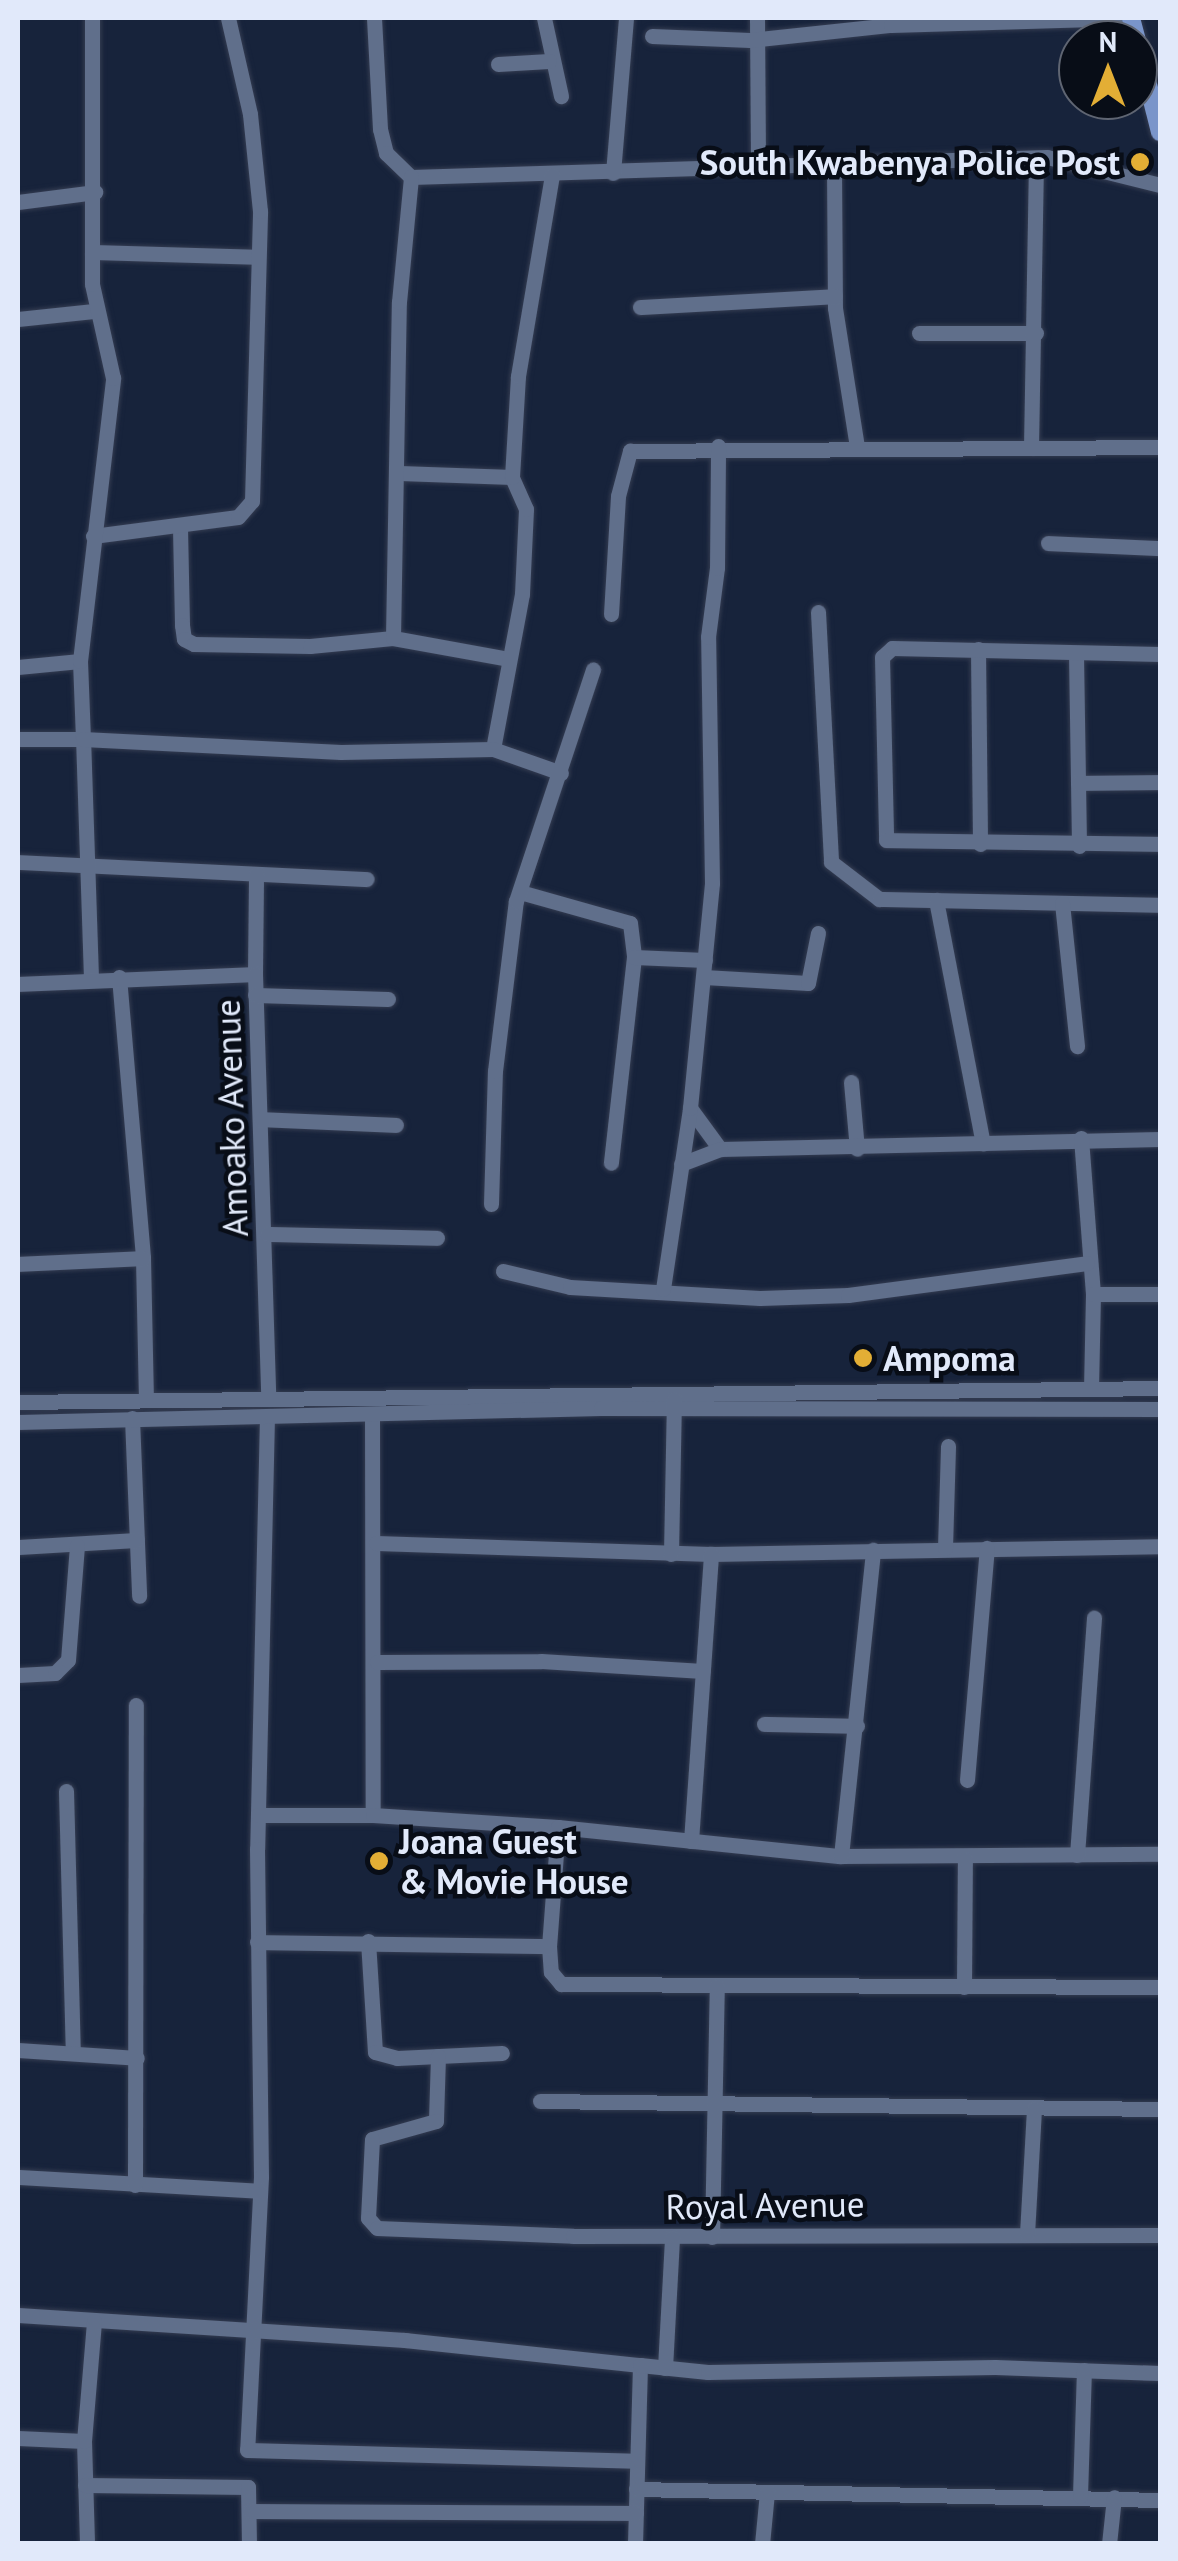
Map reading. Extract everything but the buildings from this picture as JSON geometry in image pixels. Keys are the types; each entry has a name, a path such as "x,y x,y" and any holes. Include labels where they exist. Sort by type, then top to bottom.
{"street":[{"path":"91,978 80,661 112,378 94,311 92,18"},
{"path":"93,536 238,518 252,501 260,377 256,257 260,211 250,114 228,18"},
{"path":"374,18 380,129 386,153 411,177 1036,158 1160,184"},
{"path":"544,18 549,60 561,96"},
{"path":"614,173 626,18"},
{"path":"757,18 758,166"},
{"path":"652,36 758,39 891,25 1130,18"},
{"path":"498,64 549,60"},
{"path":"1031,448 1036,333 1030,252 1036,158"},
{"path":"834,166 835,296 858,447"},
{"path":"493,749 522,594 526,517 512,477 518,376 552,175"},
{"path":"393,638 400,473 398,302 411,177"},
{"path":"18,202 95,192"},
{"path":"92,252 256,257"},
{"path":"640,307 835,296"},
{"path":"18,319 94,311"},
{"path":"919,333 1036,333"},
{"path":"662,1289 690,1108 712,883 708,637 717,568 718,446"},
{"path":"611,614 625,457 645,447 1160,446"},
{"path":"400,473 512,477"},
{"path":"180,528 184,639 310,646 393,638 508,659"},
{"path":"1048,543 1160,548"},
{"path":"818,612 828,856 879,899 1160,905"},
{"path":"1160,654 892,648 882,657 883,829 894,845 1160,844"},
{"path":"978,649 980,844"},
{"path":"1076,654 1078,846"},
{"path":"18,667 80,661"},
{"path":"490,1204 495,1071 520,892 594,669"},
{"path":"18,739 341,752 493,749 560,773"},
{"path":"1078,783 1160,782"},
{"path":"18,862 367,879"},
{"path":"255,974 256,874"},
{"path":"520,892 623,916 630,923 634,957 612,1163"},
{"path":"936,900 983,1143"},
{"path":"1062,903 1077,1046"},
{"path":"704,978 808,983 818,933"},
{"path":"634,957 705,960"},
{"name":"Amoako Avenue","path":"18,984 255,974 268,1396"},
{"path":"119,977 143,1258 146,1397"},
{"path":"255,996 388,999"},
{"path":"851,1082 857,1149"},
{"path":"690,1108 720,1149"},
{"path":"260,1119 396,1125"},
{"path":"1080,1138 1087,1262 1093,1294 1091,1388"},
{"path":"681,1164 720,1149 857,1149 1080,1138 1160,1139"},
{"path":"266,1234 437,1238"},
{"path":"18,1264 143,1258"},
{"path":"503,1272 570,1286 760,1298 848,1295 1087,1262"},
{"path":"1093,1294 1160,1294"},
{"path":"18,1402 674,1390 1160,1388"},
{"path":"670,1554 674,1390"},
{"path":"18,1422 674,1408 1160,1408"},
{"path":"372,1415 376,1543 373,1815"},
{"path":"267,1416 258,1815 260,2192 247,2450 636,2462"},
{"path":"132,1418 139,1596"},
{"path":"945,1548 948,1446"},
{"path":"18,1547 137,1540"},
{"path":"376,1543 670,1554 1160,1546"},
{"path":"18,1675 55,1673 68,1660 77,1545"},
{"path":"967,1780 987,1548"},
{"path":"841,1856 873,1550"},
{"path":"691,1841 712,1554"},
{"path":"1078,1855 1094,1618"},
{"path":"376,1662 541,1661 703,1671"},
{"path":"136,1705 136,2185"},
{"path":"764,1724 857,1726"},
{"path":"66,1792 73,2052"},
{"path":"258,1815 373,1815 558,1827 841,1856 1160,1854"},
{"path":"558,1827 549,1946 551,1972 560,1984 1160,1987"},
{"path":"964,1858 964,1987"},
{"path":"257,1942 368,1940 549,1946"},
{"path":"368,1940 375,2052 438,2056 502,2052"},
{"path":"712,2237 717,1986"},
{"path":"18,2050 137,2058"},
{"name":"Royal Avenue","path":"438,2056 436,2121 372,2139 370,2224 672,2237 1160,2235"},
{"path":"540,2101 716,2107 1160,2109"},
{"path":"1027,2234 1034,2108"},
{"path":"18,2177 260,2192"},
{"path":"665,2368 672,2237"},
{"path":"18,2316 520,2350 665,2368 1160,2373"},
{"path":"88,2544 84,2441 94,2321"},
{"path":"635,2544 640,2365"},
{"path":"1080,2496 1084,2370"},
{"path":"18,2438 84,2441"},
{"path":"86,2485 248,2487 249,2544"},
{"path":"636,2489 1160,2500"},
{"path":"762,2544 767,2492"},
{"path":"1110,2544 1114,2497"},
{"path":"250,2512 636,2513"}],"place":[{"name":"South Kwabenya Police Post","path":"1140,162"},
{"name":"Ampoma","path":"863,1358"},
{"name":"Joana Guest & Movie House","path":"379,1861"}]}
